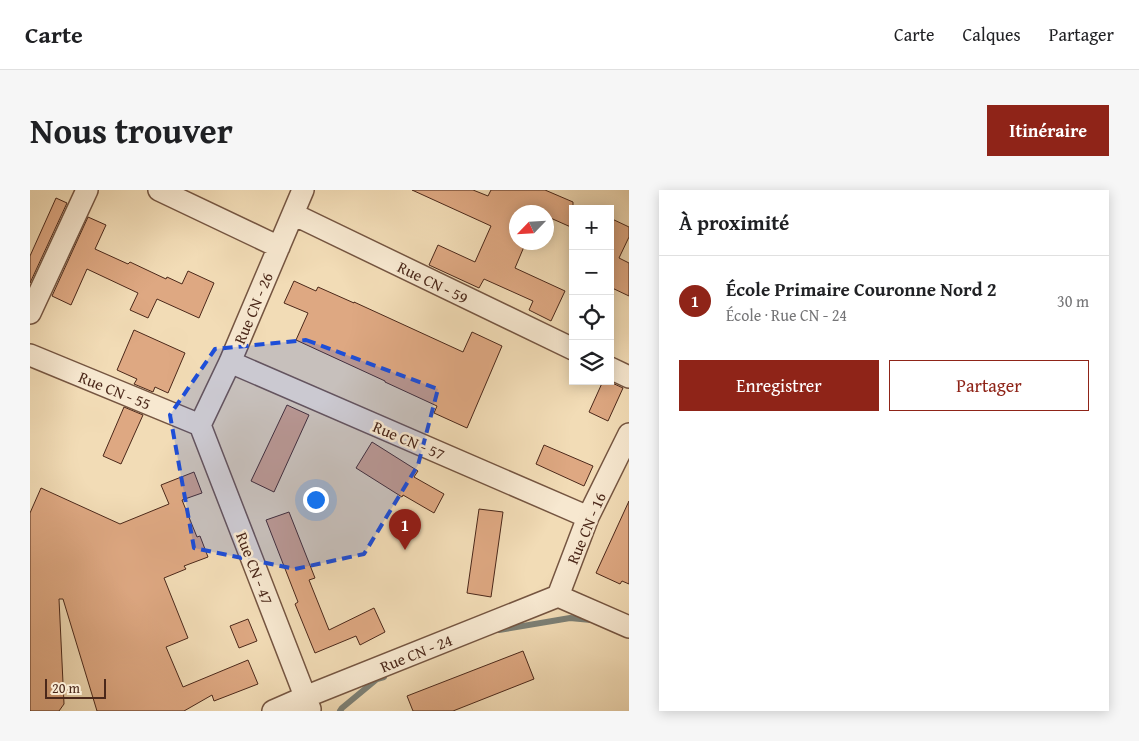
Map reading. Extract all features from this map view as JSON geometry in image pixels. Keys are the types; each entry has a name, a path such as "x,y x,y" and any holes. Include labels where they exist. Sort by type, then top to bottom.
{"street":[{"path":"30,313 87,190"},
{"path":"159,190 279,247"},
{"name":"Rue CN - 26","path":"200,425 230,362 303,190"},
{"name":"Rue CN - 59","path":"293,214 569,347"},
{"name":"Rue CN - 55","path":"30,355 200,425"},
{"name":"Rue CN - 57","path":"230,362 588,518"},
{"path":"614,370 629,377"},
{"name":"Rue CN - 47","path":"200,425 308,704"},
{"name":"Rue CN - 16","path":"558,596 588,518 629,434"},
{"path":"558,596 629,627"},
{"name":"Rue CN - 24","path":"273,711 308,704 558,596"}],"highlighted area":[{"path":"306,340 438,389 418,465 364,554 295,569 194,548 170,415 215,349"}],"building":[{"path":"412,190 473,190 488,196 491,190 545,190 573,202 573,205 569,205 569,226 554,220 554,205 509,205 509,250 523,250 515,268 565,291 551,321 529,310 533,301 484,279 479,288 429,265 438,245 475,262 491,226"},
{"path":"56,198 67,203 30,283 30,256"},
{"path":"88,217 106,225 95,249 128,264 130,262 166,279 167,277 182,284 188,271 214,283 199,318 157,299 148,318 130,310 138,293 87,269 71,305 52,296"},
{"path":"614,220 629,227 629,237 619,258 629,263 629,296 614,289"},
{"path":"294,281 316,291 318,287 354,302 463,352 472,332 502,346 467,428 434,413 437,406 296,340 308,313 284,303"},
{"path":"134,330 185,353 168,393 155,387 153,392 134,384 137,379 117,370"},
{"path":"614,384 623,388 608,421 589,412 601,385"},
{"path":"287,405 309,415 274,492 251,481"},
{"path":"124,407 143,415 121,464 103,456"},
{"path":"372,442 418,471 414,477 444,494 434,513 403,495 402,497 356,468"},
{"path":"544,445 593,466 584,486 536,464"},
{"path":"194,472 202,493 182,500 197,537 200,536 208,557 184,566 186,569 164,578 188,638 166,647 183,687 248,660 258,684 214,701 212,695 184,711 97,711 63,599 59,599 64,704 59,711 30,711 30,513 41,488 120,524 169,504 161,485"},
{"path":"629,501 629,584 622,581 620,584 596,573"},
{"path":"479,509 503,512 491,597 467,593"},
{"path":"289,512 315,578 309,580 329,630 374,608 385,632 360,645 356,636 315,653 295,604 298,602 266,520"},
{"path":"248,619 257,641 239,648 230,626"},
{"path":"523,651 534,679 453,711 413,711 407,696"}],"waterway":[{"path":"499,630 570,618 591,620"},
{"path":"340,711 377,679 384,677"}],"place":[{"name":"École Primaire Couronne Nord 2","path":"405,550"}]}
